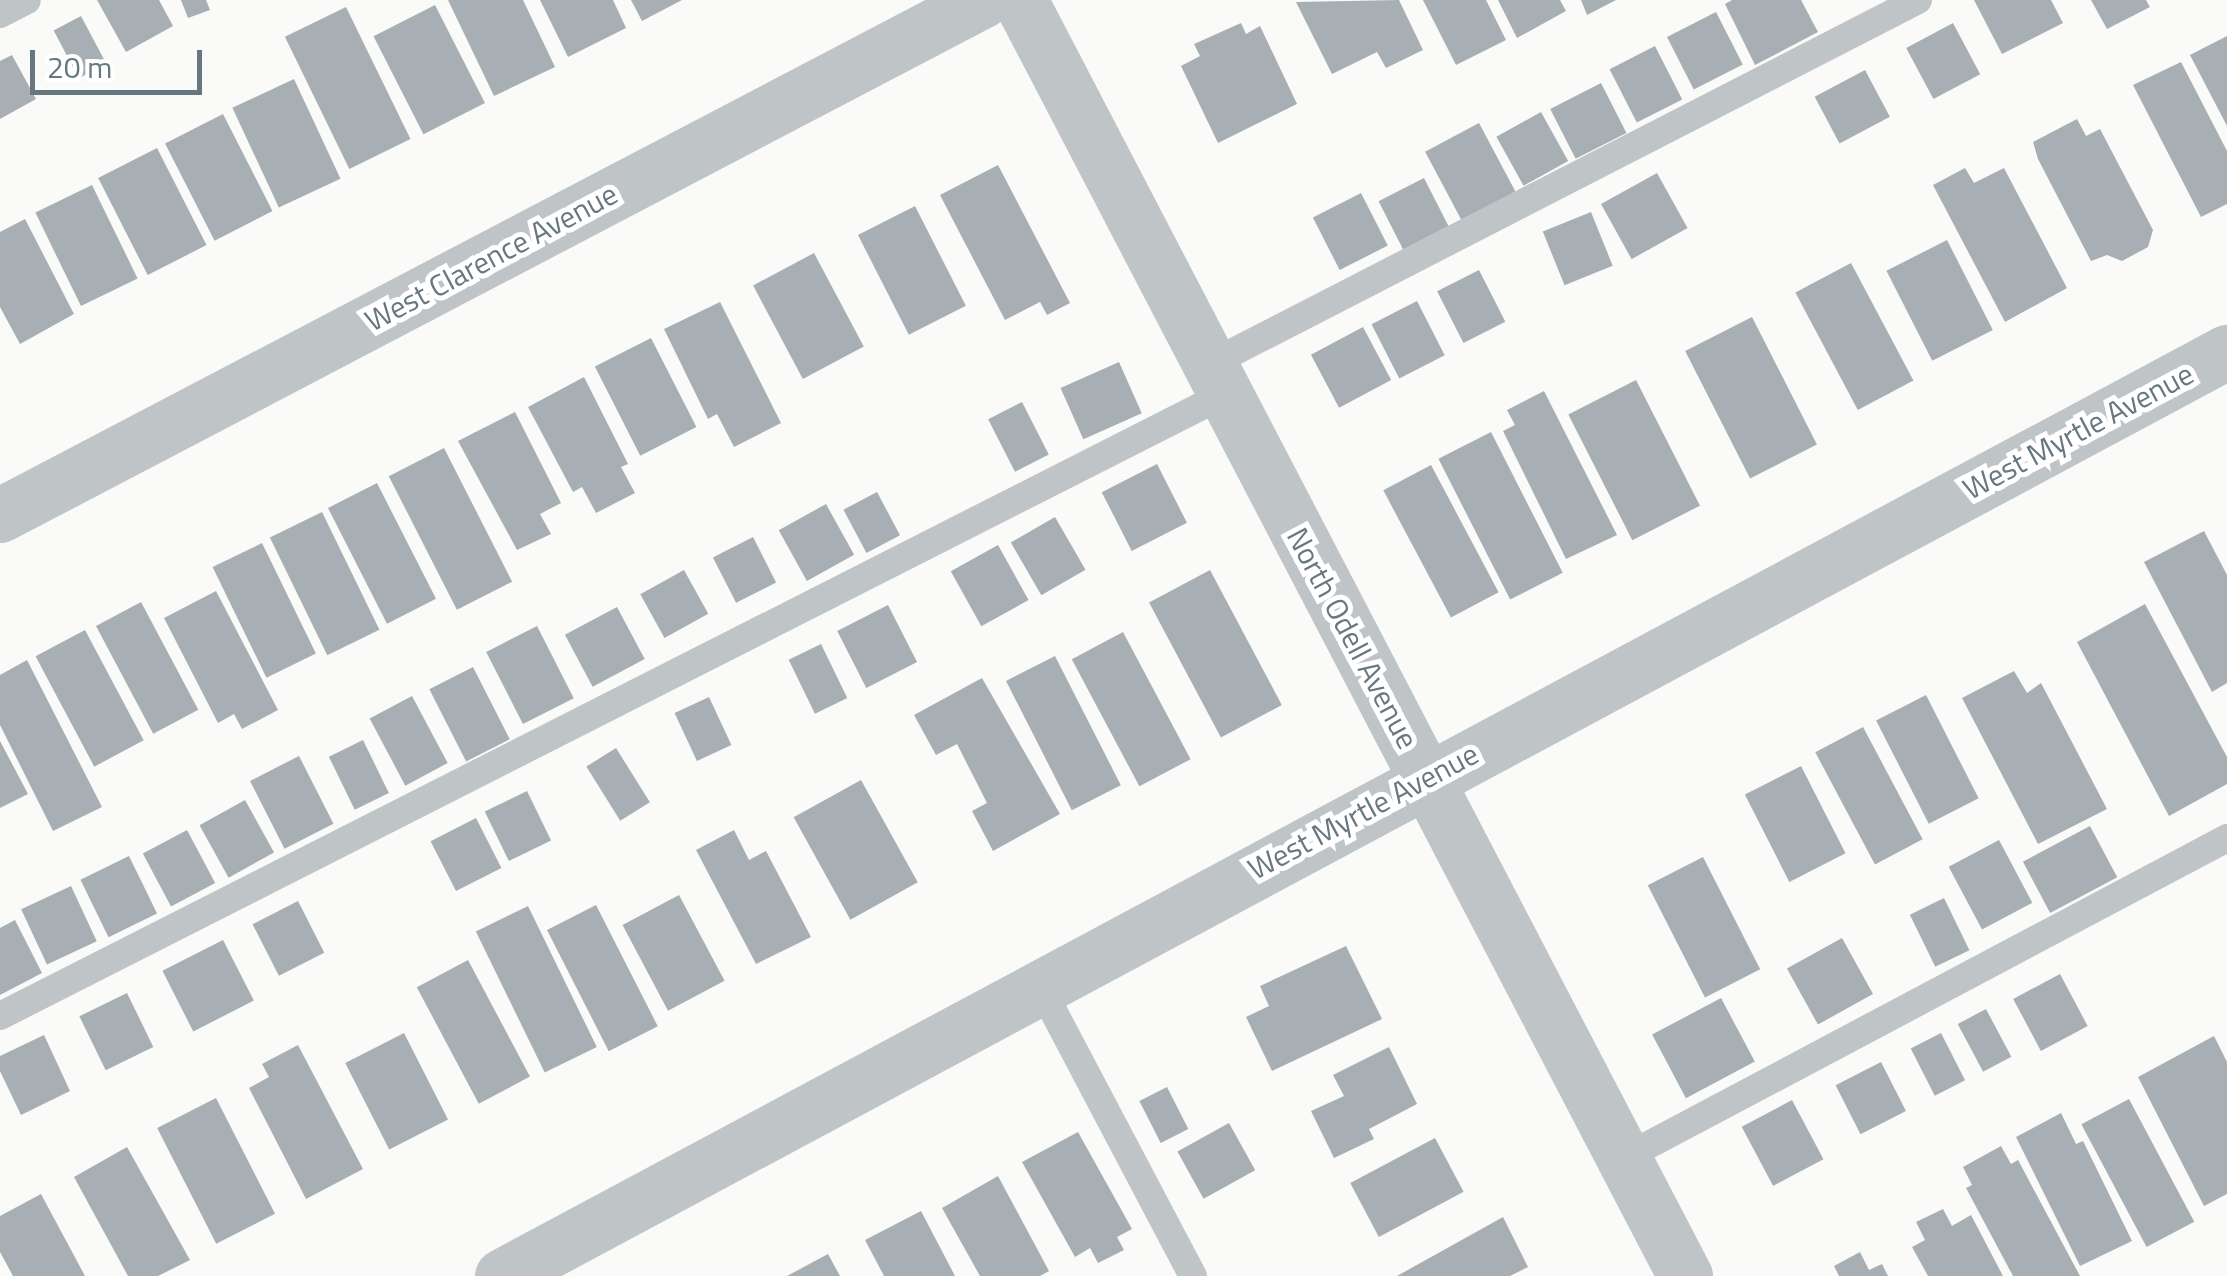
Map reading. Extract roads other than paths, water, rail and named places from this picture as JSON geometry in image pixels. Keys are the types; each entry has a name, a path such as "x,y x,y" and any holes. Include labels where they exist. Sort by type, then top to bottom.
{"street":[{"name":"West Clarence Avenue","path":"0,515 982,0"},
{"name":"North Odell Avenue","path":"1020,0 1685,1276"},
{"name":"West Myrtle Avenue","path":"502,1276 2227,352"}],"lane":[{"path":"0,14 27,0"},
{"path":"0,1016 1217,379 1918,0"},
{"path":"1624,1158 2227,838"},
{"path":"1040,986 1193,1276"}]}
